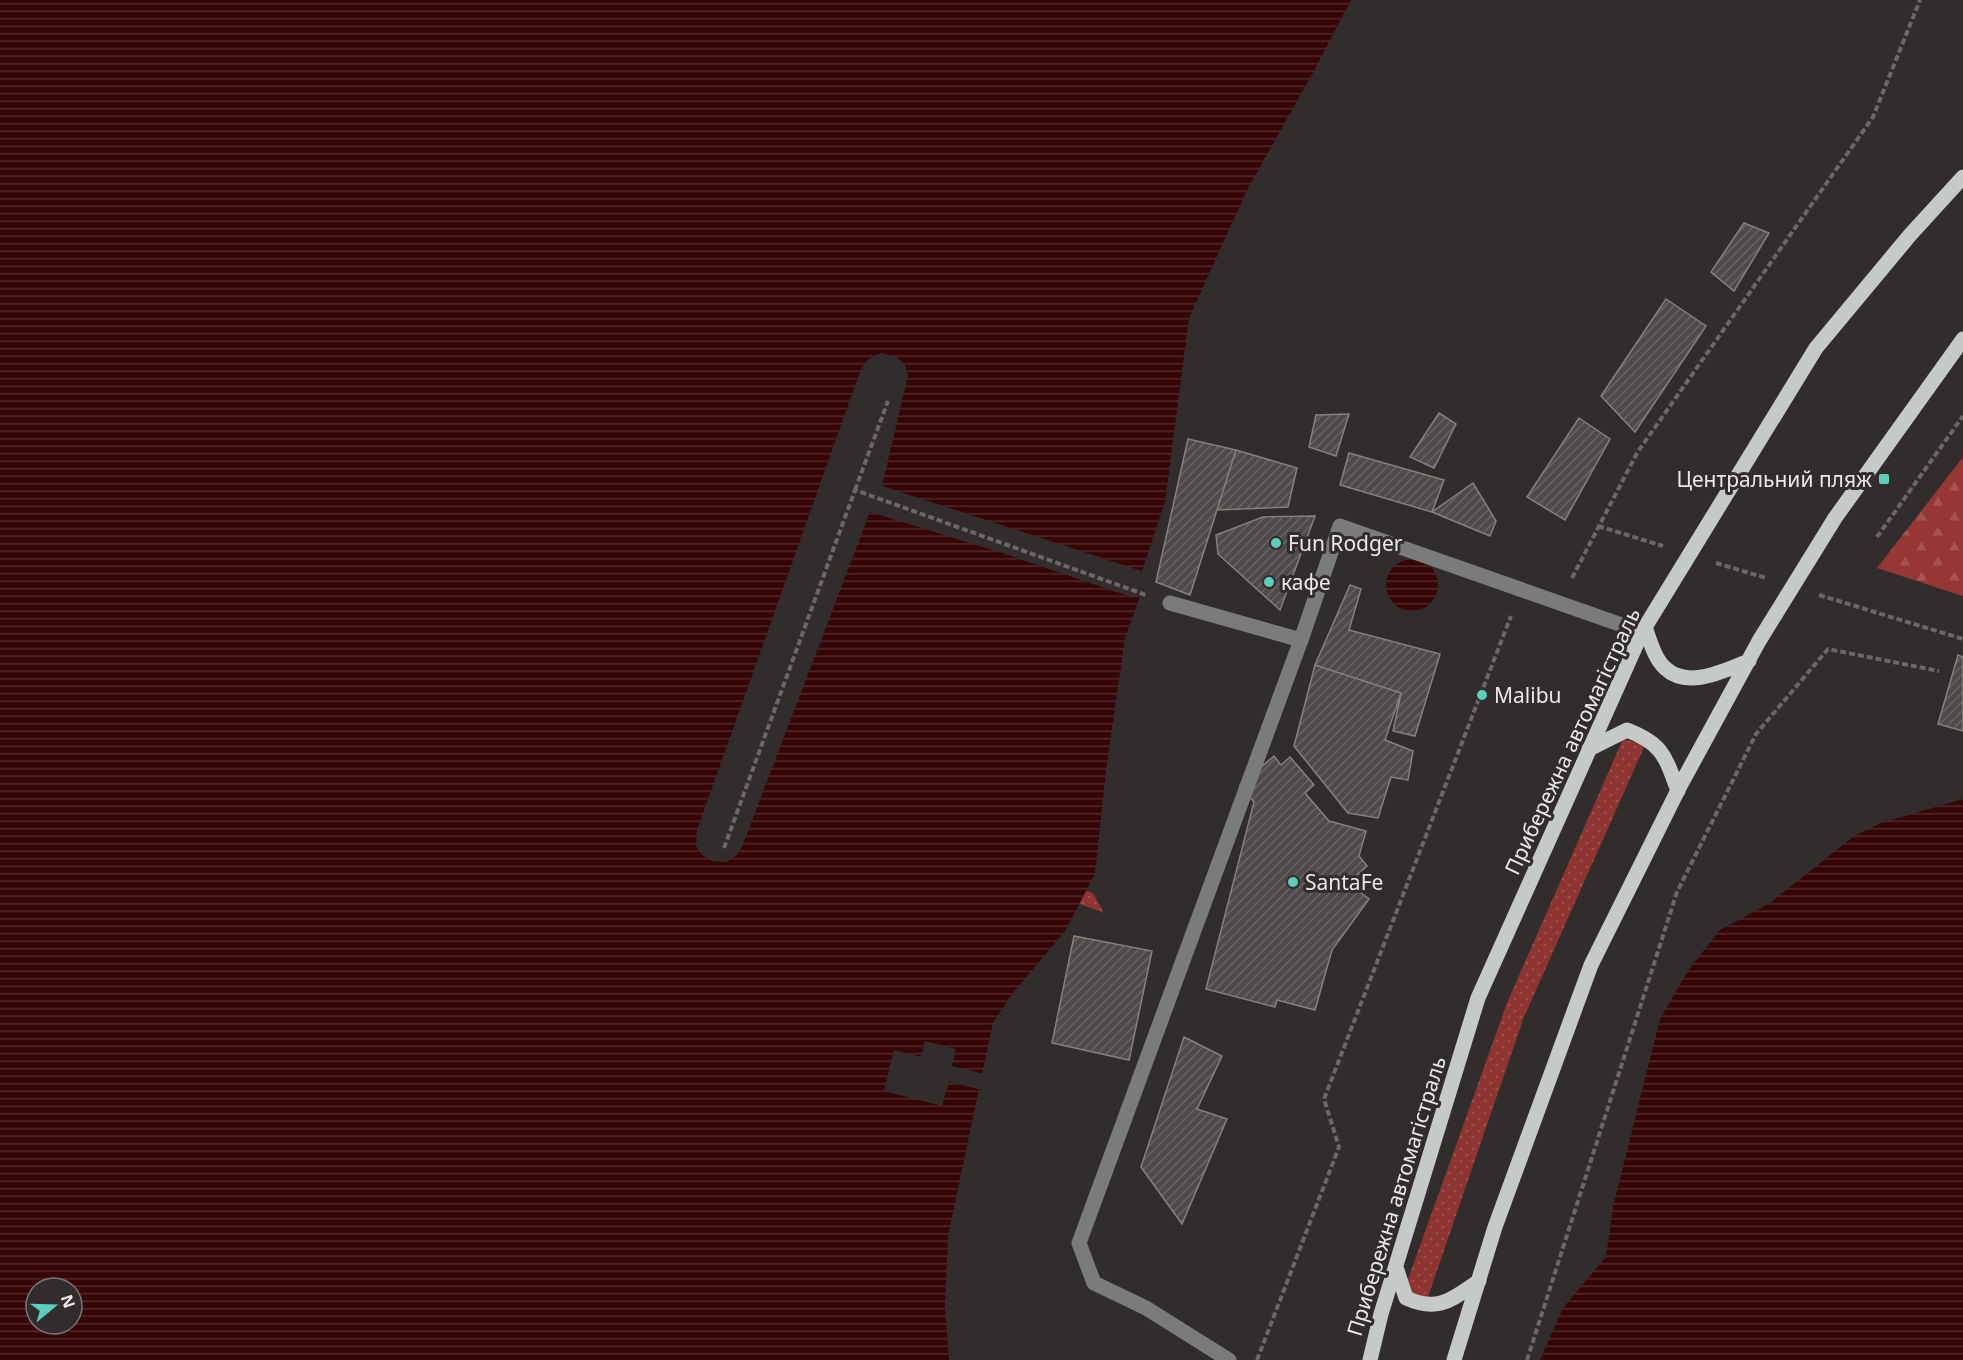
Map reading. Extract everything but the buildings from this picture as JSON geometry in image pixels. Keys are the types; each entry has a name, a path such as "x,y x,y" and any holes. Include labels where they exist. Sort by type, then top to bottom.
{"main road":[{"path":"1910,236 1963,162"},
{"name":"Прибережна автомагістраль","path":"1370,1360 1381,1314 1478,998 1643,629 1816,348 1963,177"},
{"path":"1454,1360 1495,1227 1591,965 1678,790 1759,640 1835,518 1938,370 1963,339"},
{"path":"1643,629 1666,669 1683,677 1708,677 1749,661"},
{"path":"1589,749 1627,730 1646,737 1661,751 1678,790"},
{"path":"1396,1267 1406,1298 1420,1305 1431,1306 1450,1300 1479,1281"}],"street":[{"path":"1229,1360 1146,1308 1094,1283 1079,1242 1301,640 1340,526 1559,603 1643,629"},
{"path":"1170,603 1301,640"}],"path":[{"path":"1559,603 1637,453 1873,117 1920,0"},
{"path":"724,848 888,401"},
{"path":"1877,537 1963,416"},
{"path":"855,490 1170,603"},
{"path":"1257,1360 1339,1147 1324,1099 1521,590"},
{"path":"1527,1360 1677,892 1756,734 1828,649 1940,671"}],"shaded area":[{"path":"0,0 1351,0 1247,190 1189,318 1165,502 1142,571 1128,596 1140,597 1125,638 1106,771 1095,874 1065,931 1012,994 993,1023 948,1236 945,1306 949,1360 0,1360"},
{"path":"1412,559 1422,561 1430,567 1436,575 1438,585 1436,595 1430,603 1422,609 1412,611 1402,609 1394,603 1388,595 1386,585 1388,575 1394,567 1402,561"},
{"path":"1623,739 1645,745 1524,1017 1428,1297 1413,1297 1406,1285 1507,1003"},
{"path":"1963,799 1963,1360 1540,1360 1563,1308 1606,1257 1613,1207 1660,1019 1689,969 1720,930 1770,903 1854,836 1881,823"},
{"path":"1048,876 1093,893 1104,913 1040,889"}],"green space":[{"path":"1963,457 1963,596 1877,568"}],"pier":[{"path":"881,353 897,357 905,365 908,375 882,486 1142,571 1128,596 999,552 870,512 742,847 736,856 727,862 711,861 702,855 696,846 697,830 861,369 867,360"},
{"path":"925,1041 956,1049 952,1066 985,1074 982,1090 949,1082 942,1106 884,1091 894,1050 921,1057"}],"place":[{"name":"Центральний пляж","path":"1884,479"},
{"name":"Fun Rodger","path":"1276,543"},
{"name":"кафе","path":"1269,582"},
{"name":"Malibu","path":"1482,695"},
{"name":"SantaFe","path":"1293,882"}]}
